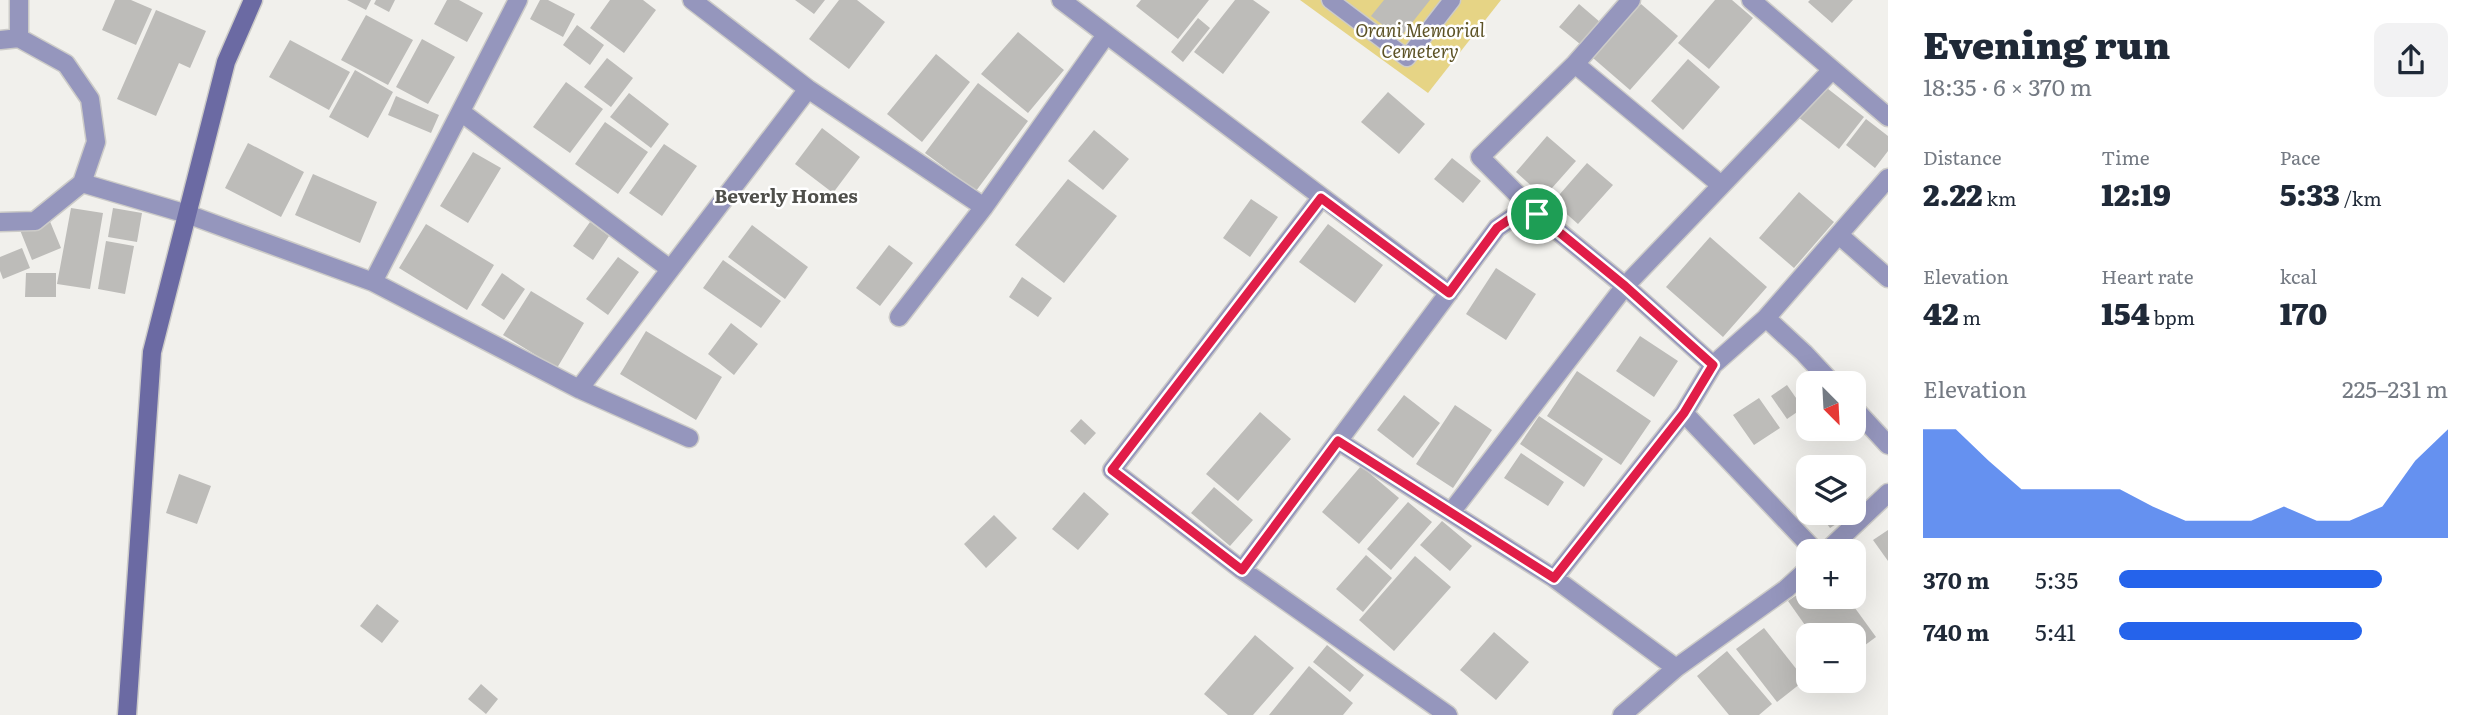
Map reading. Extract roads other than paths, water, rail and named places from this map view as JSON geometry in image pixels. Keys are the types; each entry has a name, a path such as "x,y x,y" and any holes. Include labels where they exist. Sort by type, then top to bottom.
{"street":[{"path":"19,0 19,38"},
{"path":"127,715 152,352 226,62 253,0"},
{"path":"373,282 518,0"},
{"path":"692,0 808,89 984,207"},
{"path":"1061,0 1449,293"},
{"path":"1631,0 1575,64 1480,157 1537,214 1625,286 1713,365"},
{"path":"1751,0 1888,117"},
{"path":"899,317 984,207 1106,35"},
{"path":"0,40 19,38 66,64 90,99 96,142 82,183 35,221 0,222"},
{"path":"1575,64 1721,185"},
{"path":"1452,511 1625,286 1831,71"},
{"path":"579,389 808,89"},
{"path":"461,112 670,269"},
{"path":"1554,578 1684,413 1713,365 1766,318 1888,178"},
{"path":"82,183 187,214 373,282 579,389 689,438"},
{"path":"1321,198 1112,470 1242,570 1448,715"},
{"path":"1242,570 1497,228 1513,217 1537,214"},
{"path":"1839,235 1888,278"},
{"path":"1766,318 1821,371"},
{"path":"1684,413 1804,539"},
{"path":"1866,421 1888,445"},
{"path":"1338,441 1554,578 1676,668"},
{"path":"1840,539 1888,493"},
{"path":"1622,715 1676,668 1796,580"}],"lane":[{"path":"1330,0 1407,58 1452,0"}],"district":[{"name":"Beverly Homes","path":"786,195"}],"park label":[{"name":"Orani Memorial Cemetery","path":"1420,39"}]}
